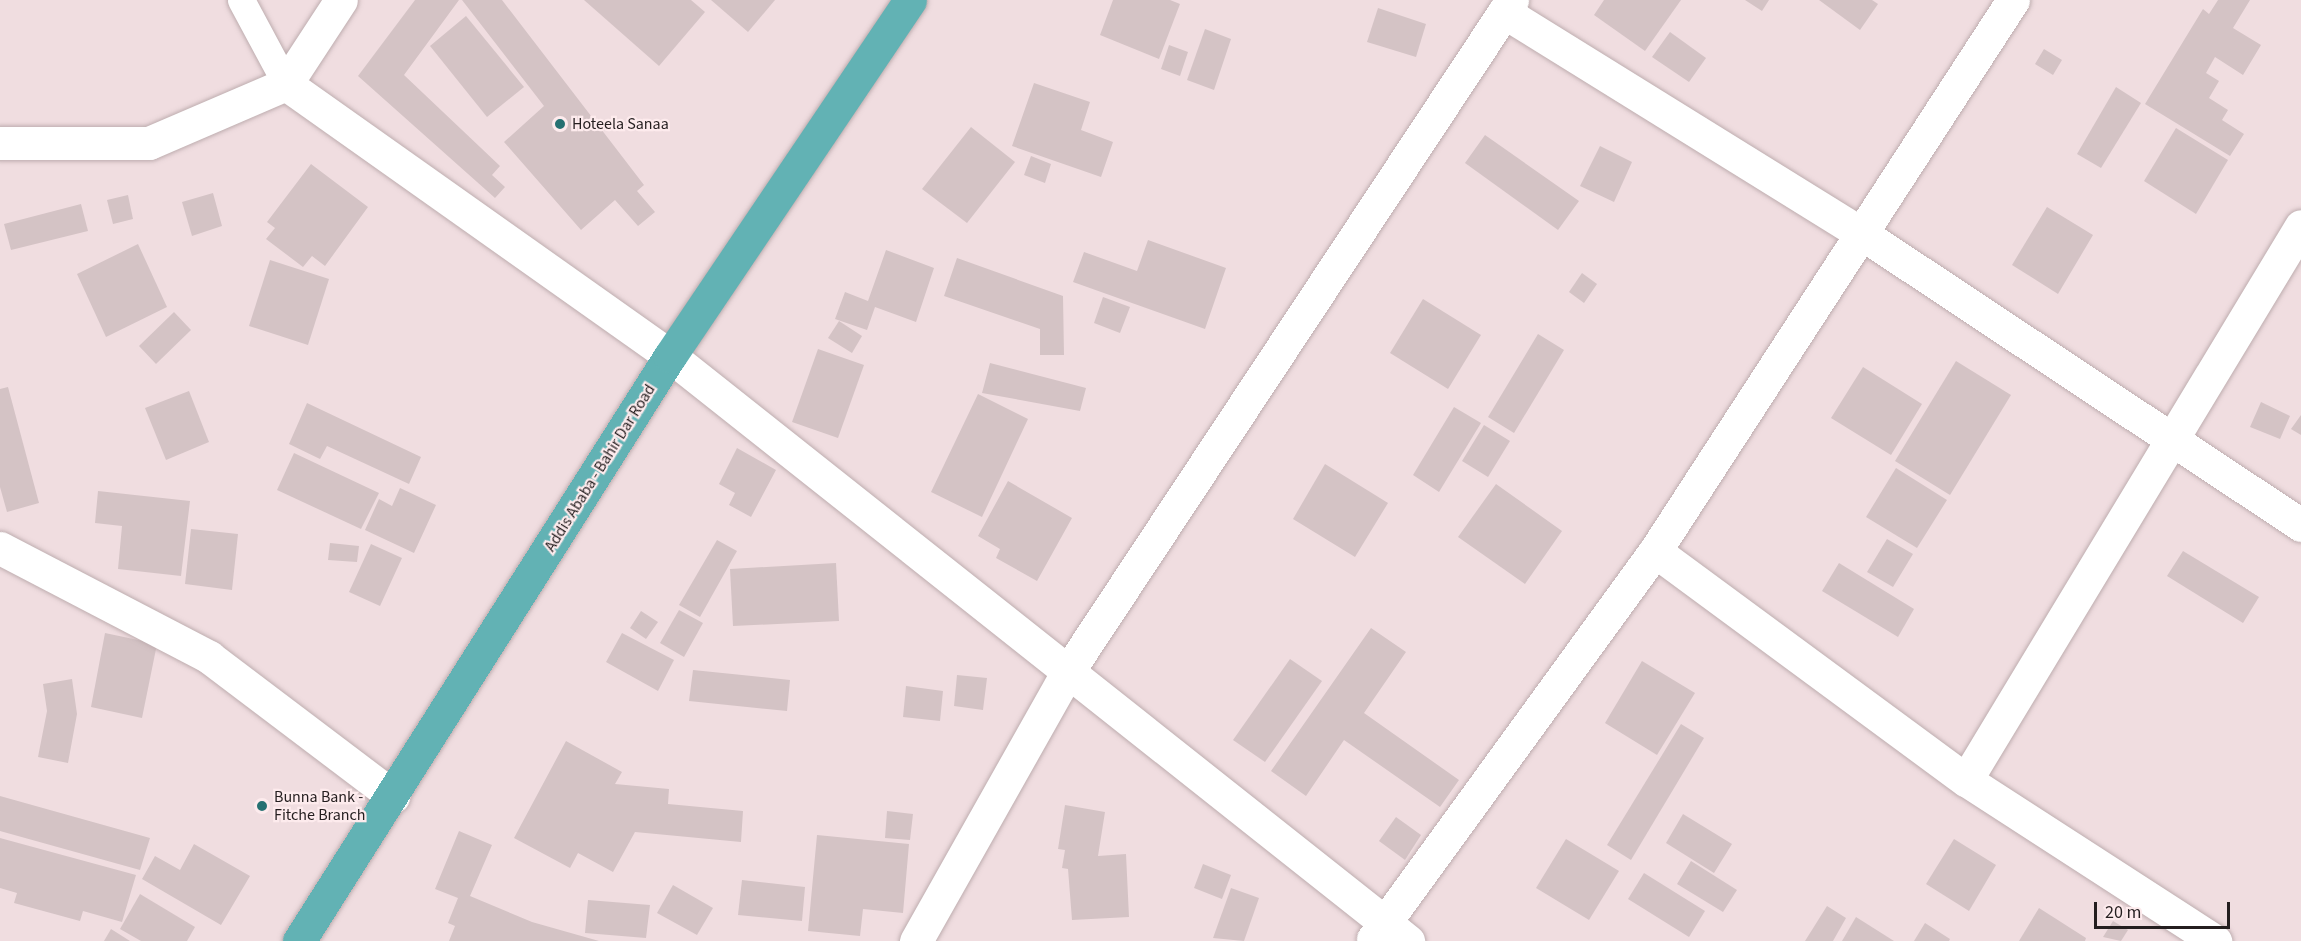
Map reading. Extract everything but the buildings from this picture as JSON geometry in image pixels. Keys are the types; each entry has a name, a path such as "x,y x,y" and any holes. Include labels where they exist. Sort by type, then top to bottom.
{"highway":[{"name":"Addis Ababa - Bahir Dar Road","path":"299,941 670,356 910,0"}],"street":[{"path":"0,143 149,143 286,84 341,0"},
{"path":"286,84 670,356 1067,673 1388,935 1655,550 2013,0"},
{"path":"916,941 1067,673 1508,6 1861,233 2173,443 2301,525"},
{"path":"1966,780 2173,443 2301,226"},
{"path":"0,548 209,657 393,796"},
{"path":"1655,550 1966,780 2215,941"}],"lane":[{"path":"241,0 286,84"}],"place":[{"name":"Hoteela Sanaa","path":"560,124"},
{"name":"Bunna Bank - Fitche Branch","path":"262,806"}]}
